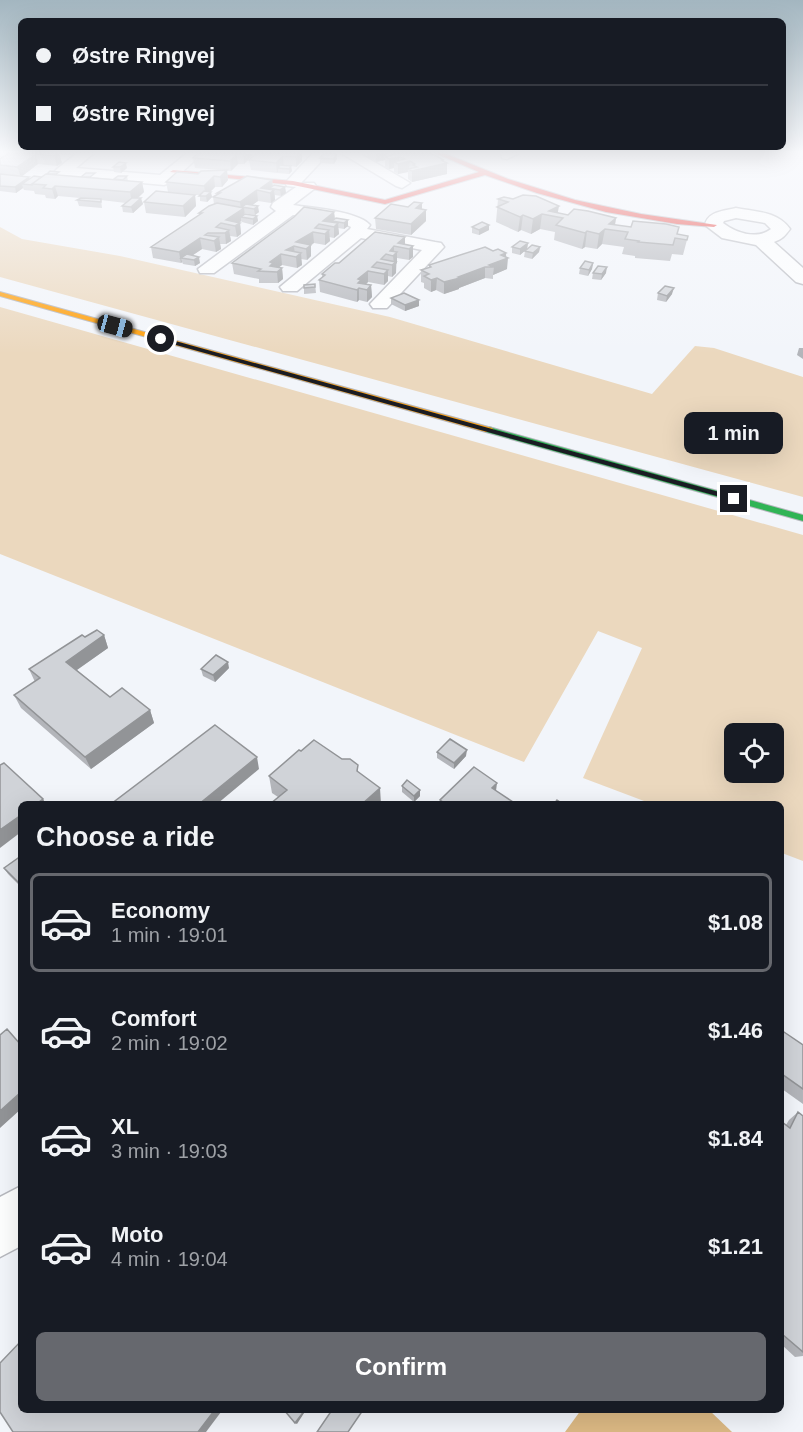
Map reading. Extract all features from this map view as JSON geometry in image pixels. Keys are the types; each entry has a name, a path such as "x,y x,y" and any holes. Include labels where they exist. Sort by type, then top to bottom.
{"street":[{"path":"207,269 275,220"},
{"path":"290,287 357,232 361,225 349,220"},
{"path":"650,220 673,224 714,225 730,236 760,240 779,234 786,223 774,220"},
{"path":"714,225 715,220"},
{"path":"357,232 435,247 380,304"},
{"path":"760,240 803,278"},
{"path":"0,294 803,518"},
{"path":"0,1232 18,1214"}],"shaded area":[{"path":"0,227 22,239 120,256 390,317 652,394 695,346 714,348 803,377 803,497 0,277"},
{"path":"0,307 803,535 803,861 784,854 784,801 644,801 583,778 642,648 598,631 524,762 0,554"},
{"path":"579,1413 712,1413 732,1432 565,1432"}],"building":[{"path":"192,220 226,220 240,223 235,226 221,223 216,227 229,230 225,233 205,235 219,237 214,241 200,238 179,252 151,247"},
{"path":"290,220 324,220 323,221 338,223 334,227 319,224 315,228 329,230 325,234 313,232 296,242 311,245 306,249 294,246 286,250 301,253 296,257 281,254 270,262 273,263 270,266 282,268 277,272 258,271 261,269 232,263"},
{"path":"334,220 348,220 344,223 332,221"},
{"path":"386,220 415,220 411,224"},
{"path":"561,220 614,220 609,224 631,227 633,221 679,227 677,234 688,236 687,240 675,238 673,245 625,239 628,232 605,229 599,234 587,231 585,233 556,225"},
{"path":"482,222 489,225 479,230 472,227"},
{"path":"375,232 405,237 398,243 413,246 409,249 394,246 390,251 397,252 393,256 386,254 381,259 396,262 392,265 377,262 372,267 388,270 384,274 368,271 358,279 361,280 358,283 371,285 367,290 359,288 357,290 319,280 325,275 322,274 335,263 339,263"},
{"path":"520,241 528,243 520,249 512,247"},
{"path":"532,245 540,247 533,253 525,251"},
{"path":"485,247 493,251 498,249 506,253 501,255 508,258 489,265 494,267 485,267 444,282 437,278 431,280 424,276 429,274 421,270 431,267 429,265"},
{"path":"187,254 199,257 194,260 181,258"},
{"path":"585,261 593,263 589,270 580,268"},
{"path":"598,266 607,267 602,274 593,273"},
{"path":"315,284 315,287 304,288 304,285"},
{"path":"665,286 674,288 667,296 658,293"},
{"path":"404,293 419,300 405,305 391,298"},
{"path":"97,630 104,635 66,662 110,697 122,688 150,710 85,757 14,695 40,678 29,669 82,635 85,637"},
{"path":"216,655 228,662 213,675 201,669"},
{"path":"215,725 257,757 203,801 115,801"},
{"path":"450,739 467,750 454,763 437,752"},
{"path":"314,740 342,759 350,759 358,765 357,771 380,788 365,801 274,801 287,790 269,776 299,750 301,751"},
{"path":"4,763 43,799 18,801 18,817 0,830 0,765"},
{"path":"474,767 497,783 492,788 512,801 442,801 440,800"},
{"path":"407,780 420,790 414,796 402,786"},
{"path":"18,858 18,882 4,868"},
{"path":"7,1029 18,1042 18,1095 0,1111 0,1035"},
{"path":"784,1032 803,1045 803,1089 784,1075"},
{"path":"798,1112 803,1116 803,1352 784,1336 784,1124 790,1128"},
{"path":"18,1344 18,1413 212,1413 198,1432 13,1432 0,1412 0,1363"},
{"path":"287,1413 303,1413 295,1423"},
{"path":"330,1413 361,1413 348,1432 317,1432"}],"traffic: fast":[{"path":"489,430 803,518"}],"traffic: slow":[{"path":"0,294 489,430"}],"traffic: jam":[{"path":"661,220 714,225"}],"route":[{"path":"161,339 734,499"}]}
